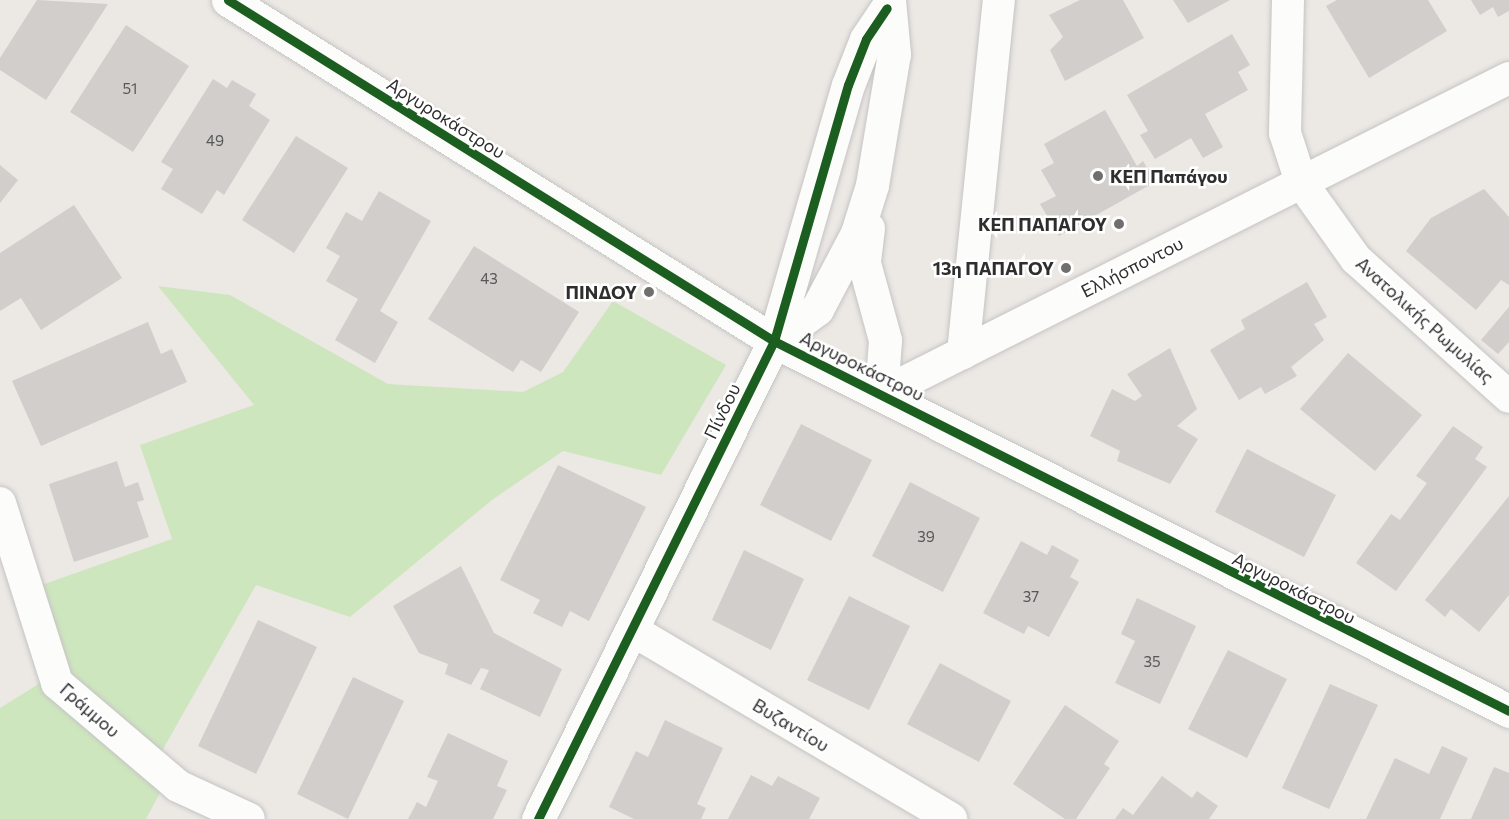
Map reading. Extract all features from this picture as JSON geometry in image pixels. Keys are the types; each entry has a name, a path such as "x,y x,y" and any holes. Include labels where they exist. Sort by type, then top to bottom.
{"street":[{"name":"Αργυροκάστρου","path":"228,0 774,341 1509,711"},
{"path":"963,353 999,0"},
{"path":"1288,0 1285,133 1301,182"},
{"name":"Πίνδου","path":"538,819 774,341 849,85 866,39 888,4"},
{"name":"Πίνδου","path":"774,341 796,330 837,280 872,185 894,54 888,4"},
{"name":"Ελλήσποντου","path":"881,394 1509,78"},
{"name":"Ανατολικής Ρωμυλίας","path":"1301,182 1356,259 1509,397"},
{"path":"872,185 864,263 885,340 881,394"},
{"name":"Γράμμου","path":"0,503 57,683 178,786 249,819"},
{"name":"Βυζαντίου","path":"632,630 951,819"}],"green space":[{"path":"158,286 230,295 388,384 523,392 563,372 613,301 726,365 661,475 563,451 492,500 350,617 256,585 158,758 64,677 33,588 172,539 140,445 254,405"},
{"path":"45,680 163,787 146,819 0,819 0,708"}],"building":[{"path":"37,0 108,4 46,100 0,70 0,58"},
{"path":"1080,0 1123,0 1144,38 1065,81 1050,50 1063,37 1049,15"},
{"path":"1173,0 1230,0 1188,23"},
{"path":"1337,0 1428,0 1447,31 1369,78 1326,6"},
{"path":"1471,0 1509,0 1509,11 1498,17 1493,7 1480,15"},
{"path":"126,25 189,66 133,152 70,112"},
{"path":"1232,34 1250,65 1238,72 1248,90 1205,114 1223,147 1203,158 1191,138 1155,159 1140,135 1148,131 1127,95"},
{"path":"213,79 227,88 232,80 256,94 249,106 270,120 224,195 217,190 202,214 161,189 173,169 161,162"},
{"name":"ΚΕΠ Παπάγου","path":"1105,110 1137,166 1143,161 1155,182 1059,236 1040,204 1056,196 1041,170 1054,163 1044,144"},
{"path":"296,136 348,168 294,253 242,220"},
{"path":"0,165 18,180 0,203"},
{"path":"1484,189 1509,217 1509,285 1501,280 1476,310 1406,251 1431,218"},
{"path":"379,191 431,221 380,311 398,322 375,363 335,340 358,299 326,281 340,256 326,248 346,212 362,221"},
{"path":"74,205 122,278 41,330 21,298 0,311 0,253"},
{"path":"474,246 579,312 541,372 521,360 513,372 428,319"},
{"path":"1307,282 1327,317 1314,324 1324,340 1291,367 1297,376 1265,394 1261,387 1239,400 1210,350 1245,329 1241,320"},
{"path":"1509,307 1509,342 1498,354 1481,340"},
{"path":"148,322 161,354 172,349 187,382 41,446 12,381"},
{"path":"1170,348 1197,409 1177,426 1198,439 1170,484 1117,461 1120,451 1090,436 1112,389 1135,401 1142,396 1127,374"},
{"path":"1348,353 1422,415 1375,471 1300,409"},
{"path":"801,424 872,460 831,541 760,505"},
{"path":"1453,426 1483,447 1475,459 1487,467 1396,591 1356,563 1391,514 1400,520 1427,483 1416,476"},
{"path":"1247,449 1336,495 1304,557 1215,512"},
{"path":"117,461 125,487 138,482 144,500 137,502 149,537 74,562 49,484"},
{"path":"558,465 646,507 589,621 570,611 562,627 533,613 540,600 500,580"},
{"path":"910,482 980,518 943,592 872,556"},
{"path":"1509,496 1509,595 1479,632 1451,609 1445,617 1425,600"},
{"path":"1021,541 1047,555 1052,545 1079,560 1070,577 1079,582 1049,637 1028,626 1024,634 983,613"},
{"path":"744,550 804,579 771,650 712,620"},
{"path":"461,566 494,633 562,669 540,717 480,689 489,670 481,668 471,685 445,674 448,664 419,653 393,606"},
{"path":"849,596 910,626 869,710 807,680"},
{"path":"1137,598 1196,626 1160,704 1115,683 1135,641 1121,634"},
{"path":"258,620 317,647 256,774 198,746"},
{"path":"1228,650 1287,679 1247,758 1188,729"},
{"path":"940,663 1011,701 979,762 907,724"},
{"path":"353,677 404,701 348,819 297,794"},
{"path":"1330,684 1378,705 1329,809 1282,788"},
{"path":"1065,705 1119,741 1104,764 1110,768 1076,819 1065,819 1013,784"},
{"path":"665,720 723,748 697,804 706,808 701,819 634,819 609,807 636,751 648,757"},
{"path":"448,733 508,761 497,786 507,790 493,819 408,819 417,802 426,807 438,781 427,777"},
{"path":"1442,746 1468,758 1440,819 1366,819 1395,758 1429,774"},
{"path":"1494,767 1509,773 1509,819 1471,819"},
{"path":"751,775 772,786 778,776 820,798 809,819 728,819"},
{"path":"1162,776 1192,798 1197,791 1218,806 1209,819 1115,819 1123,808 1133,815"}],"cycle path":[{"path":"228,0 774,341 1509,711"},
{"path":"538,819 774,341 848,85 866,39 887,8"}],"place":[{"name":"ΚΕΠ Παπάγου","path":"1098,176"},
{"name":"ΚΕΠ ΠΑΠΑΓΟΥ","path":"1119,224"},
{"name":"13η ΠΑΠΑΓΟΥ","path":"1066,268"},
{"name":"ΠΙΝΔΟΥ","path":"649,292"}]}
